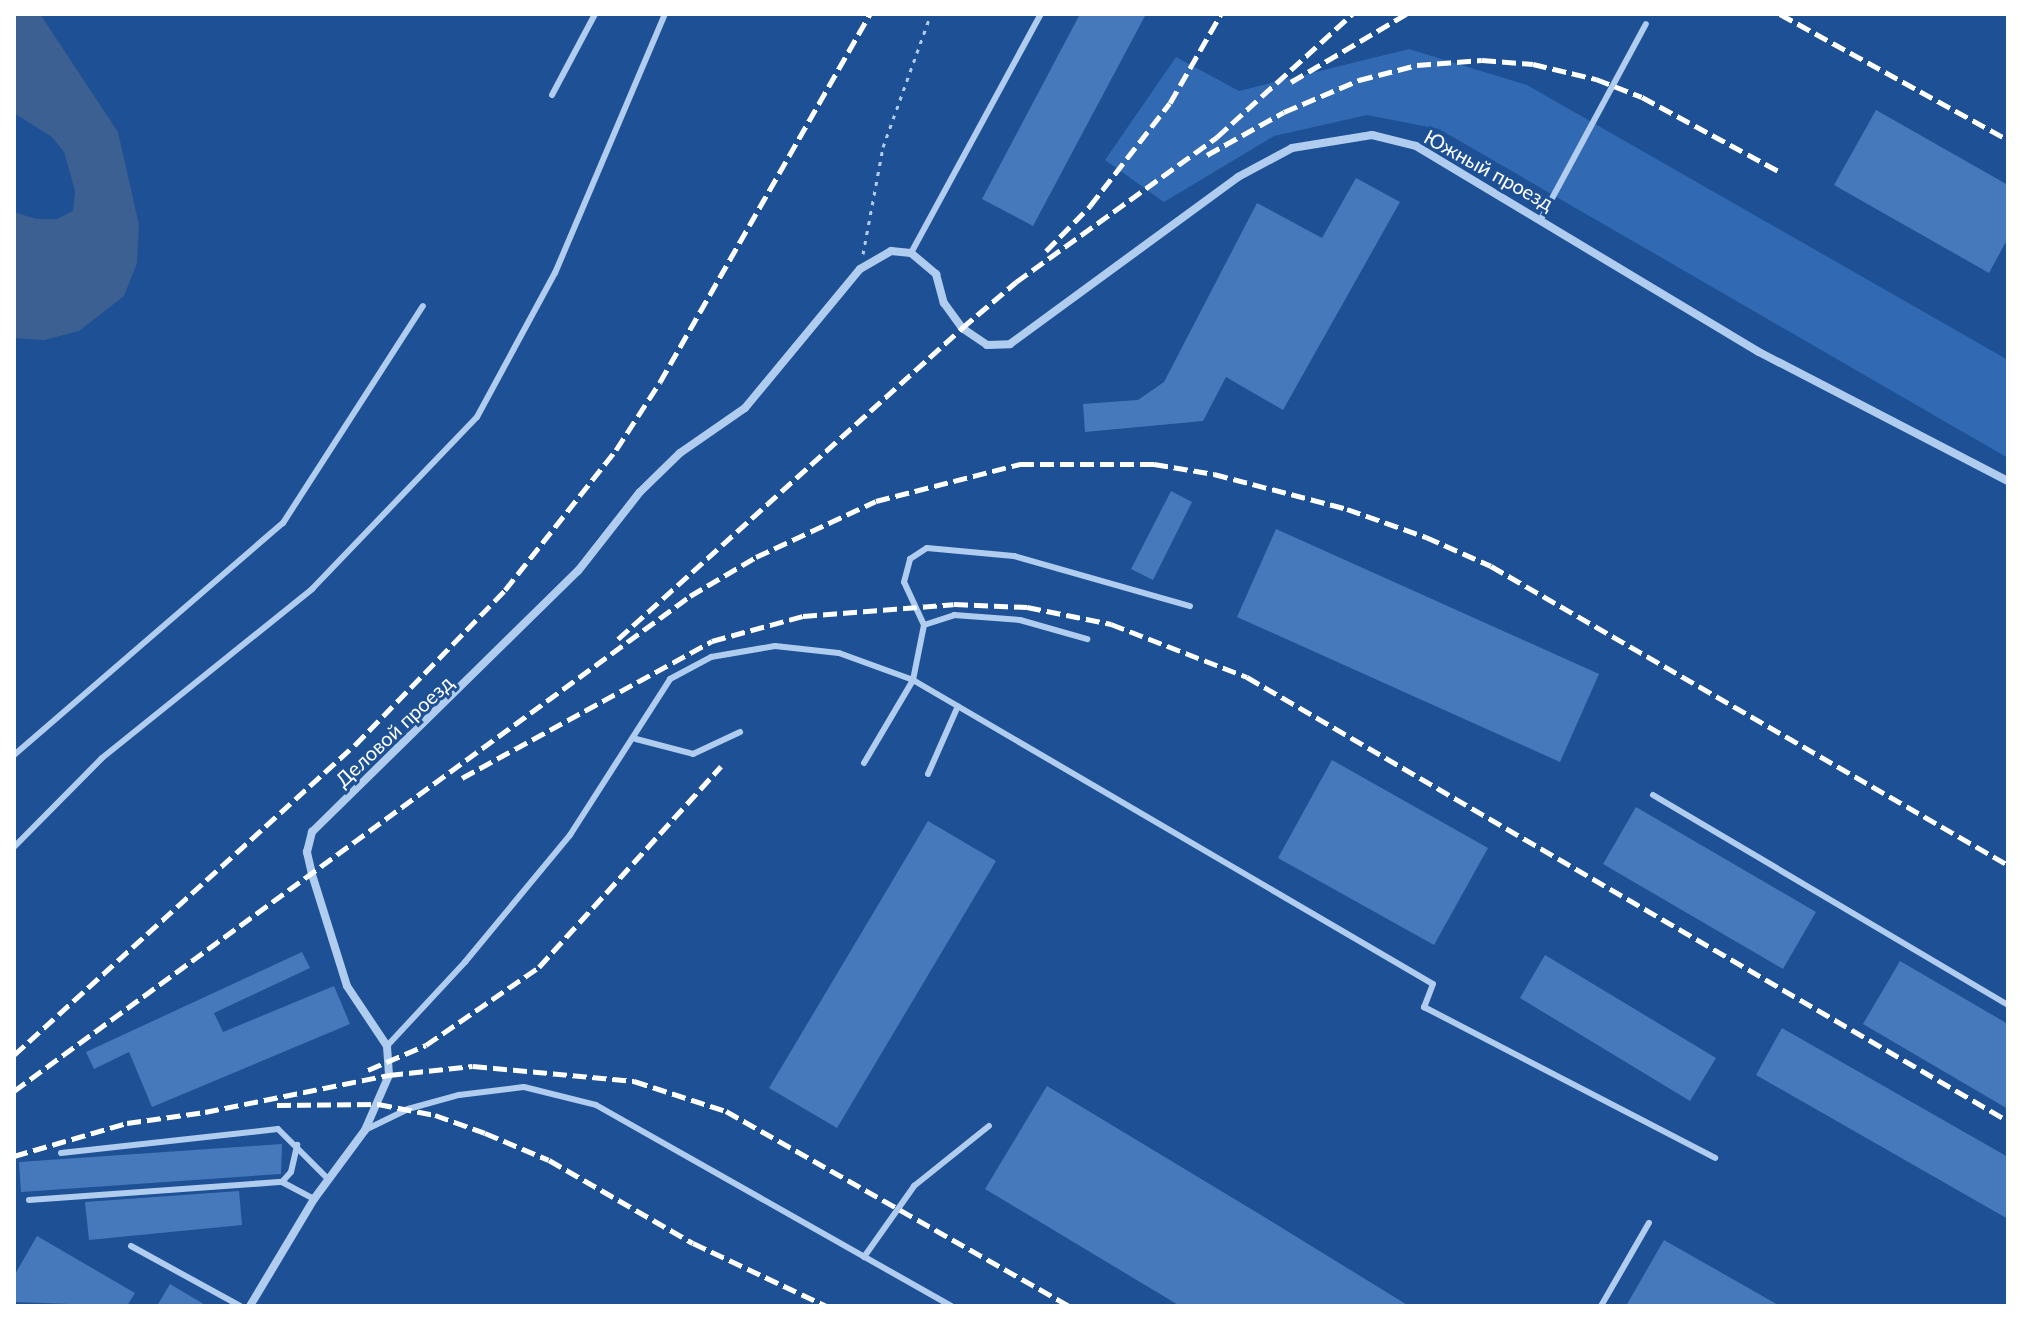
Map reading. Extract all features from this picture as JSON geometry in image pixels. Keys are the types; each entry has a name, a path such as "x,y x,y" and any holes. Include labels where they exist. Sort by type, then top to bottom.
{"street":[{"name":"Южный проезд","path":"911,253 936,274 944,303 962,328 987,345 1010,344 1238,177 1292,148 1338,137 1372,135 1416,146 1542,217 1759,352 2008,481"},
{"path":"860,269 891,251 911,253"},
{"name":"Деловой проезд","path":"387,1046 347,986 307,852 312,832 578,571 640,492 680,453 745,408 860,269"},
{"path":"254,1305 314,1199 365,1130 389,1075 387,1046"}],"lane":[{"path":"552,95 595,14"},
{"path":"14,847 102,758 312,589 477,417 555,273 665,14"},
{"path":"911,253 1041,14"},
{"path":"1542,217 1646,24"},
{"path":"14,755 283,523 423,306"},
{"path":"864,763 913,680 924,625 904,582 910,559 927,548 1014,556 1190,606"},
{"path":"924,625 954,615 1020,620 1087,639"},
{"path":"387,1046 465,962 570,835 636,739 670,679 711,657 775,646 839,653 913,680 1433,984 1424,1007 1715,1158"},
{"path":"928,774 958,706"},
{"path":"636,739 693,754 740,732"},
{"path":"1653,795 2008,1005"},
{"path":"365,1130 408,1109 459,1095 524,1087 596,1105 951,1306"},
{"path":"864,1257 914,1186 989,1126"},
{"path":"61,1153 278,1129 328,1179"},
{"path":"282,1182 291,1172 297,1145"},
{"path":"29,1200 282,1182 314,1199"},
{"path":"1601,1306 1649,1223"},
{"path":"131,1246 240,1306"}],"path":[{"path":"860,269 883,147 931,14"}],"shaded area":[{"path":"14,14 40,14 118,132 139,225 137,263 124,296 79,331 44,340 14,338 14,212 36,219 57,219 73,211 75,191 64,152 52,137 14,113"},
{"path":"1409,49 1527,85 2008,360 2008,458 1439,129 1367,115 1274,136 1164,202 1105,160 1176,57 1239,91"}],"building":[{"path":"1080,14 1146,14 1033,226 982,199"},
{"path":"1876,110 2008,185 2008,238 1989,273 1834,185"},
{"path":"1356,178 1400,202 1283,410 1226,377 1203,421 1085,432 1083,404 1138,400 1164,382 1257,203 1322,238"},
{"path":"1171,491 1192,502 1153,580 1131,569"},
{"path":"1276,529 1599,674 1560,762 1237,617"},
{"path":"1332,760 1488,848 1434,945 1278,858"},
{"path":"1636,807 1816,912 1783,969 1603,864"},
{"path":"928,821 996,861 837,1128 769,1088"},
{"path":"302,952 310,968 214,1013 223,1032 334,986 350,1024 152,1107 129,1052 94,1069 86,1052"},
{"path":"1545,955 1716,1058 1690,1101 1520,998"},
{"path":"1900,961 2008,1024 2008,1109 1863,1024"},
{"path":"1782,1028 2008,1157 2008,1219 1756,1075"},
{"path":"1047,1086 1409,1306 1180,1306 985,1189"},
{"path":"282,1144 281,1174 21,1192 19,1162"},
{"path":"239,1191 242,1225 89,1240 85,1202"},
{"path":"37,1236 135,1293 127,1306 14,1302 14,1276"},
{"path":"1664,1240 1780,1306 1626,1306"},
{"path":"170,1284 207,1306 157,1306"}],"railway":[{"path":"14,1055 355,745 505,590 616,450 660,382 870,14"},
{"path":"1046,251 1090,206 1170,103 1221,14"},
{"path":"618,639 1016,282 1217,137 1352,14"},
{"path":"1291,82 1406,14"},
{"path":"1780,14 2008,140"},
{"path":"1207,155 1284,112 1359,80 1417,65 1482,60 1533,64 1596,79 1642,97 1782,173"},
{"path":"14,1091 690,596 756,557 876,501 1020,464 1154,464 1214,474 1347,509 1426,537 1491,566 2008,865"},
{"path":"462,778 712,641 803,616 954,604 1027,607 1111,624 1247,677 2008,1121"},
{"path":"368,1070 426,1045 539,967 721,766"},
{"path":"14,1156 127,1123 205,1112 389,1075 473,1066 634,1081 726,1111 1069,1306"},
{"path":"277,1105 378,1104 435,1115 485,1133 549,1160 693,1243 826,1306"}]}
